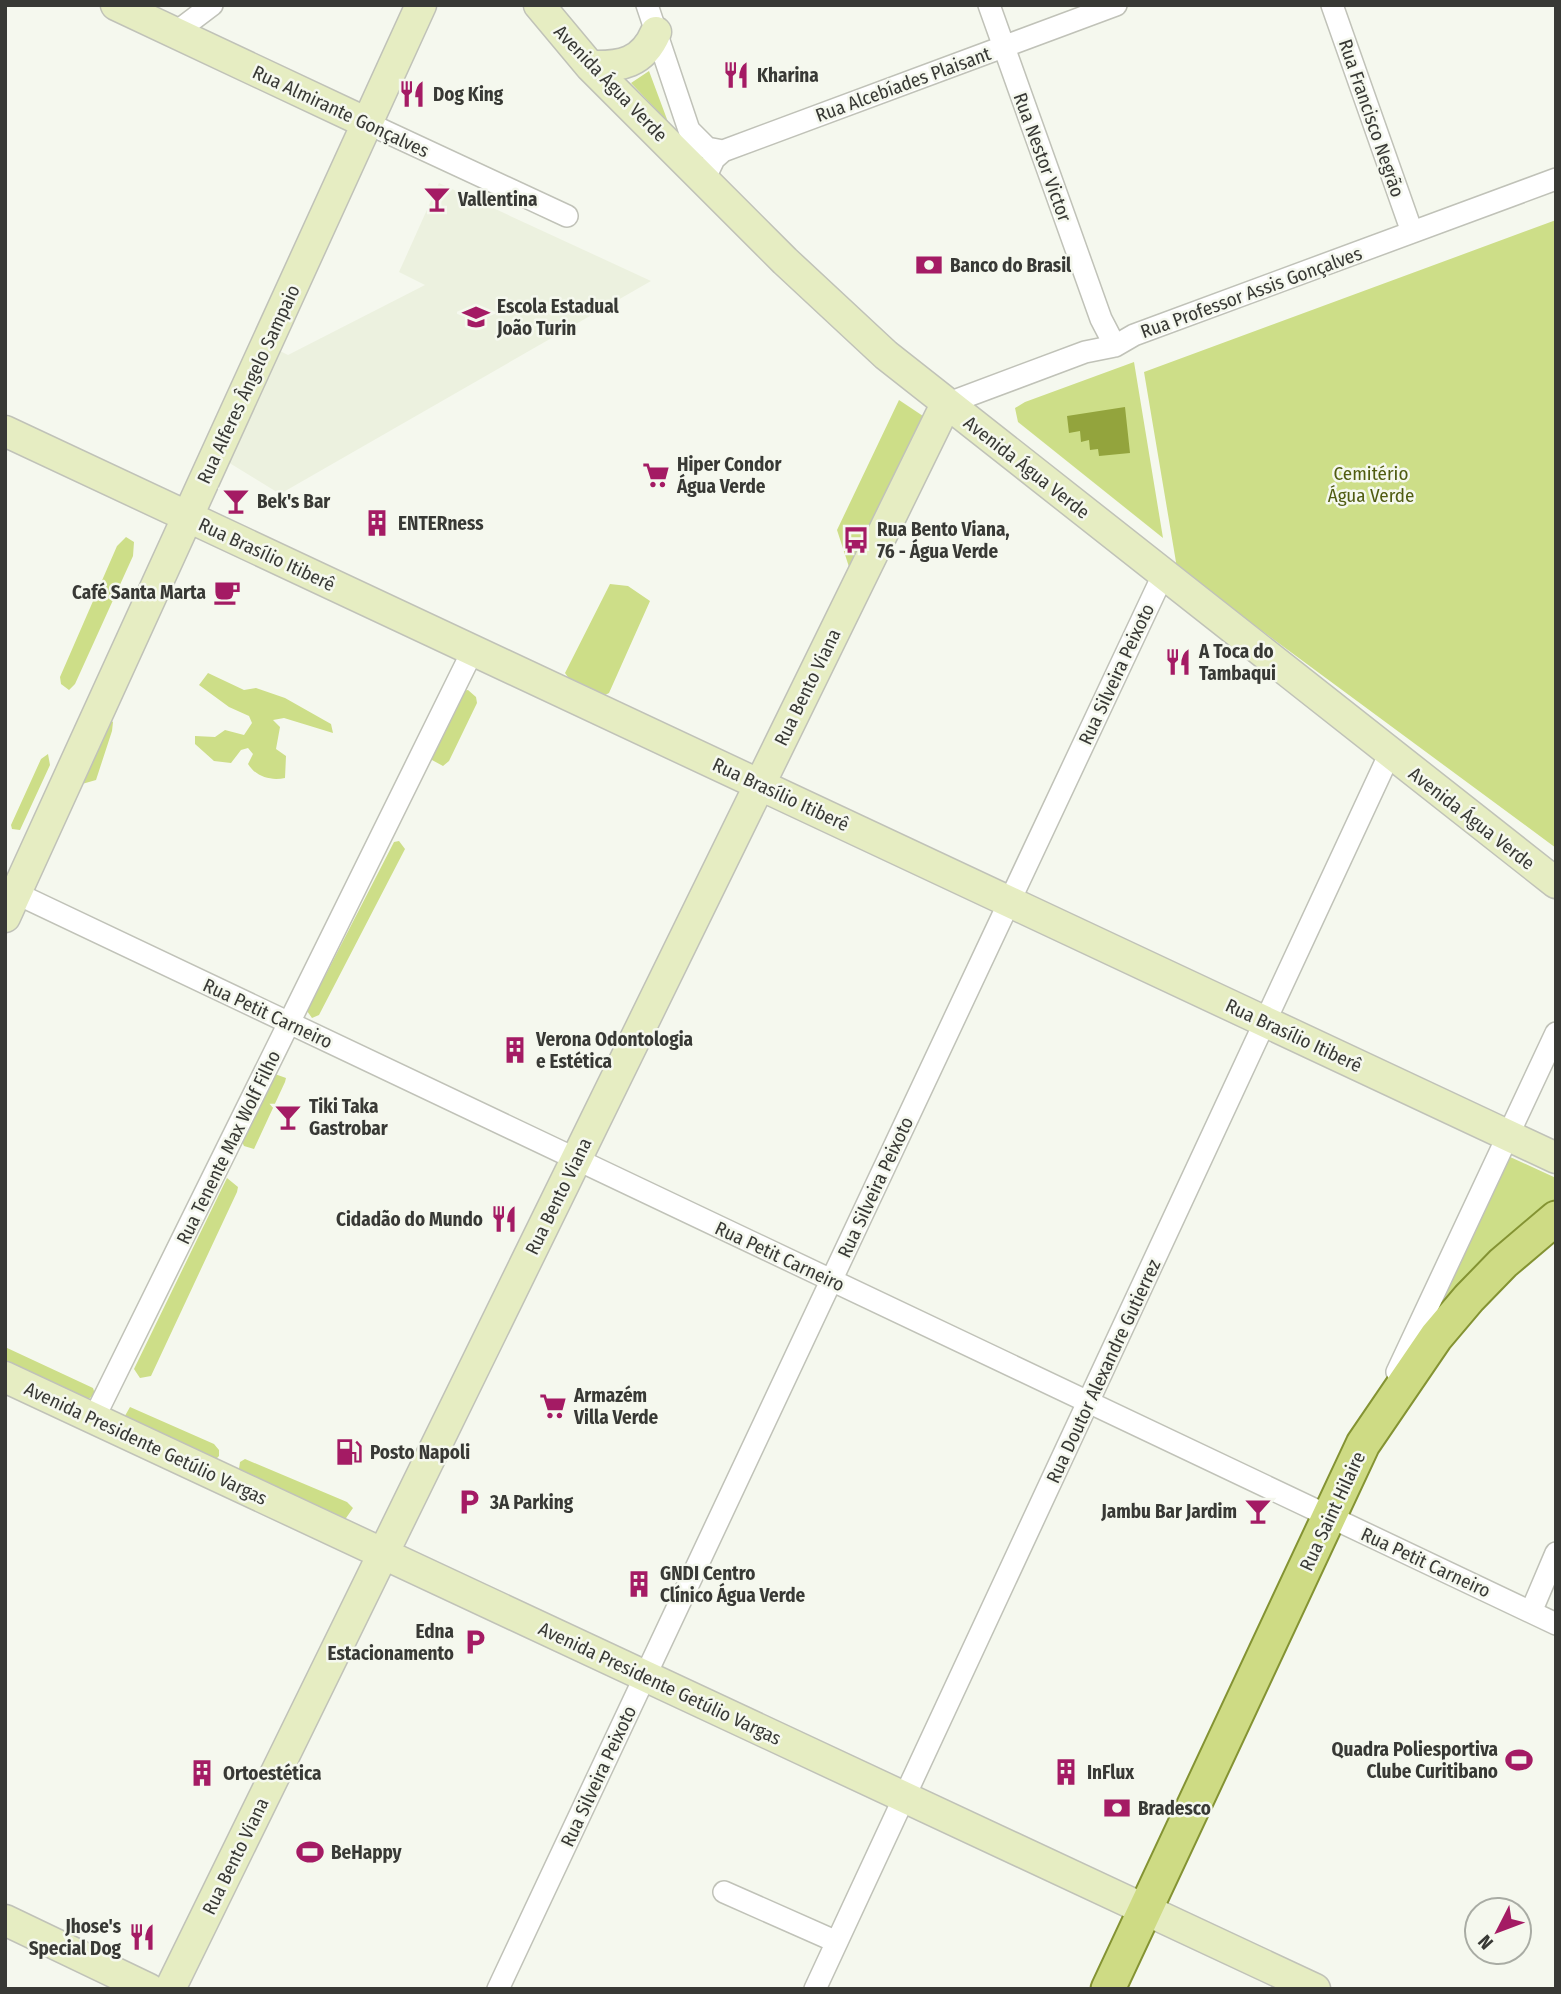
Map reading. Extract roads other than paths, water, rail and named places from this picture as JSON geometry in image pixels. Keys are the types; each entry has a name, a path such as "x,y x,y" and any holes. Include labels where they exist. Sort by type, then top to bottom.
{"main road":[{"name":"Rua Almirante Gonçalves","path":"116,5 368,123"},
{"name":"Rua Alferes Ângelo Sampaio","path":"9,899 188,517 421,5"},
{"name":"Avenida Água Verde","path":"540,5 590,66 857,329 946,404 1556,883"},
{"path":"590,66 613,67 635,60 645,53 652,19"},
{"name":"Rua Bento Viana","path":"170,1989 946,404"},
{"name":"Rua Brasílio Itiberê","path":"5,431 1556,1158"},
{"path":"1363,1444 1444,1328 1503,1263 1556,1217"},
{"name":"Avenida Presidente Getúlio Vargas","path":"5,1377 1315,1989"},
{"name":"Rua Saint Hilaire","path":"1108,1989 1363,1444"},
{"path":"5,1920 149,1989"}],"street":[{"path":"175,33 212,5"},
{"name":"Rua Nestor Victor","path":"989,5 1101,319 1115,346"},
{"name":"Rua Alcebíades Plaisant","path":"723,151 1116,5"},
{"name":"Rua Francisco Negrão","path":"1332,5 1412,232"},
{"path":"652,19 689,130 706,148 723,151"},
{"name":"Rua Almirante Gonçalves","path":"368,123 567,216"},
{"path":"704,180 714,159 723,151"},
{"name":"Rua Professor Assis Gonçalves","path":"946,404 1085,352 1115,346 1134,334 1556,178"},
{"name":"Rua Silveira Peixoto","path":"498,1989 1163,575"},
{"name":"Rua Tenente Max Wolf Filho","path":"94,1418 473,650"},
{"name":"Rua Doutor Alexandre Gutierrez","path":"815,1989 1390,753"},
{"name":"Rua Petit Carneiro","path":"9,899 289,1023 1556,1624"},
{"name":"Rua Saint Hilaire","path":"1363,1444 1556,1033"},
{"path":"1531,1612 1556,1552"},
{"path":"724,1892 837,1942"}],"place":[{"name":"Kharina","path":"736,75"},
{"name":"Dog King","path":"412,94"},
{"name":"Vallentina","path":"437,199"},
{"name":"Banco do Brasil","path":"929,265"},
{"name":"Escola Estadual João Turin","path":"476,317"},
{"name":"Hiper Condor Água Verde","path":"656,475"},
{"name":"Bek's Bar","path":"236,501"},
{"name":"ENTERness","path":"377,523"},
{"name":"Rua Bento Viana, 76 - Água Verde","path":"856,540"},
{"name":"Café Santa Marta","path":"227,592"},
{"name":"A Toca do Tambaqui","path":"1178,662"},
{"name":"Verona Odontologia e Estética","path":"515,1050"},
{"name":"Tiki Taka Gastrobar","path":"288,1117"},
{"name":"Cidadão do Mundo","path":"504,1219"},
{"name":"Armazém Villa Verde","path":"553,1406"},
{"name":"Posto Napoli","path":"349,1452"},
{"name":"3A Parking","path":"469,1502"},
{"name":"Jambu Bar Jardim","path":"1258,1511"},
{"name":"GNDI Centro Clínico Água Verde","path":"639,1584"},
{"name":"Edna Estacionamento","path":"475,1642"},
{"name":"Quadra Poliesportiva Clube Curitibano","path":"1519,1760"},
{"name":"InFlux","path":"1066,1772"},
{"name":"Ortoestética","path":"202,1773"},
{"name":"Bradesco","path":"1117,1808"},
{"name":"BeHappy","path":"310,1852"},
{"name":"Jhose's Special Dog","path":"142,1937"}],"park label":[{"name":"Cemitério Água Verde","path":"1371,484"}]}
